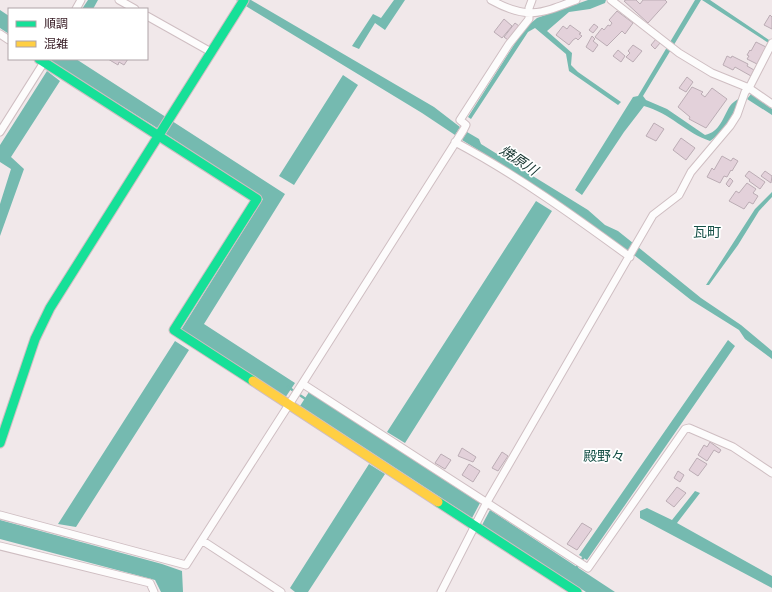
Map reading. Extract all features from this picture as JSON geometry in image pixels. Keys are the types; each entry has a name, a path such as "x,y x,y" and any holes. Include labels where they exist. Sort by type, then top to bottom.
{"street":[{"path":"119,0 133,8"},
{"path":"0,443 35,339 50,308 244,0"},
{"path":"491,0 520,13 545,11 576,0"},
{"path":"0,515 186,565 203,541 464,129 466,125 460,120 509,44 529,18 529,8 532,0"},
{"path":"611,0 674,50 712,73 772,104"},
{"path":"148,17 211,52"},
{"path":"441,592 474,525 600,304 630,257 638,240 653,216 679,196 691,172 730,126 737,115 747,90 771,46"},
{"path":"0,132 43,60 257,199 174,330 576,591"},
{"path":"456,140 490,160 584,223 630,257"},
{"path":"302,385 588,568 685,429 689,428 733,447 772,473"},
{"path":"203,541 282,592"},
{"path":"0,546 150,583 154,592"}],"shaded area":[{"path":"88,0 98,0 94,8 83,8"},
{"path":"236,0 251,0 434,107 460,127 455,135 422,113"},
{"path":"394,0 405,0 385,30 375,23 359,49 352,46 373,14 381,18"},
{"path":"588,0 606,0 605,3 590,9 569,12 547,31 572,53 571,65 578,72 621,102 618,105 569,71 566,54 535,28 528,32 471,119 468,117 524,29 537,18"},
{"path":"695,0 701,0 643,96 646,100 667,109 705,135 714,131 718,127 731,105 740,98 735,110 725,127 710,141 693,133 662,113 644,106 624,132 582,195 575,190 633,97 638,96"},
{"path":"702,0 710,0 772,42 770,44"},
{"path":"0,10 8,15 8,33 0,28"},
{"path":"78,60 285,194 204,324 295,383 285,398 181,330 263,199 154,126 51,61"},
{"path":"47,71 60,81 11,157 24,169 0,236 0,204 11,169 0,162 0,145"},
{"path":"343,75 358,85 294,185 279,176"},
{"path":"751,94 772,109 772,115 747,99"},
{"path":"467,132 479,139 481,144 588,210 605,225 618,231 633,243 628,251 542,190 462,140"},
{"path":"772,192 772,197 759,211 738,245 709,285 706,285 755,209"},
{"path":"536,201 552,211 405,443 387,432"},
{"path":"638,247 701,298 741,325 772,351 772,359 745,339 739,330 691,300 634,255"},
{"path":"728,340 735,346 587,560 579,555"},
{"path":"175,341 189,350 76,527 58,524"},
{"path":"309,392 480,503 472,518 300,406"},
{"path":"369,464 385,474 308,592 295,592 290,588"},
{"path":"695,491 700,493 677,523 772,576 772,588 640,518 640,511 647,508 672,520"},
{"path":"490,510 615,592 586,592 482,525"},
{"path":"0,520 162,564 182,571 183,592 161,592 155,580 0,539"}],"building":[{"path":"636,0 640,4 643,0 665,0 667,2 648,23 624,1"},
{"path":"617,11 633,23 625,34 622,31 607,46 595,37 602,28 604,30 608,25 610,26 612,23 609,20"},
{"path":"770,15 772,17 772,29 764,25"},
{"path":"504,19 512,26 502,38 494,32"},
{"path":"515,23 519,26 508,40 504,37"},
{"path":"594,24 598,27 593,33 589,30"},
{"path":"570,25 581,33 579,34 582,36 578,40 576,38 573,40 569,45 556,35 563,26 567,29"},
{"path":"592,36 595,39 593,41 598,45 593,52 586,47"},
{"path":"656,39 660,43 655,49 651,45"},
{"path":"756,42 766,47 757,64 747,59 749,56 747,55"},
{"path":"633,45 642,51 633,62 626,57 630,53 628,51"},
{"path":"618,50 625,56 621,62 613,56"},
{"path":"727,56 731,58 732,56 748,64 747,66 754,70 751,76 735,67 733,70 723,65"},
{"path":"110,60 127,60 124,65 119,62 118,65"},
{"path":"687,77 693,82 686,92 679,88"},
{"path":"692,87 703,92 701,94 705,97 712,88 727,99 706,128 689,119 690,117 678,107"},
{"path":"654,123 664,129 656,141 646,136"},
{"path":"681,138 695,148 686,160 673,150"},
{"path":"722,156 731,161 733,158 738,161 732,171 731,170 727,177 724,176 720,183 707,177 712,168 714,170"},
{"path":"749,171 765,182 760,189 745,176"},
{"path":"765,171 772,176 771,183 761,176"},
{"path":"730,178 733,181 729,187 726,184"},
{"path":"747,183 756,189 753,193 758,196 753,204 749,202 744,209 729,201 736,191 739,193"},
{"path":"710,442 721,450 719,453 714,450 707,461 698,455 704,445 707,447"},
{"path":"462,448 476,457 473,462 458,456"},
{"path":"502,452 508,456 498,471 492,468"},
{"path":"441,454 451,460 445,469 435,463"},
{"path":"697,458 707,464 698,476 689,470"},
{"path":"469,464 480,471 473,482 462,475"},
{"path":"678,471 684,475 680,482 674,478"},
{"path":"677,487 686,493 674,507 666,501"},
{"path":"582,523 592,529 577,550 567,544"}],"waterway":[{"path":"288,387 307,400"},
{"path":"577,567 583,558"}],"traffic: fast":[{"path":"0,443 35,339 50,308 244,0"},
{"path":"41,60 257,199 174,330 253,381"},
{"path":"438,502 577,592"}],"traffic: slow":[{"path":"253,381 438,502"}],"district":[{"name":"瓦町","path":"707,232"},
{"name":"殿野々","path":"604,456"}],"water label":[{"name":"焼原川","path":"519,160"}]}
